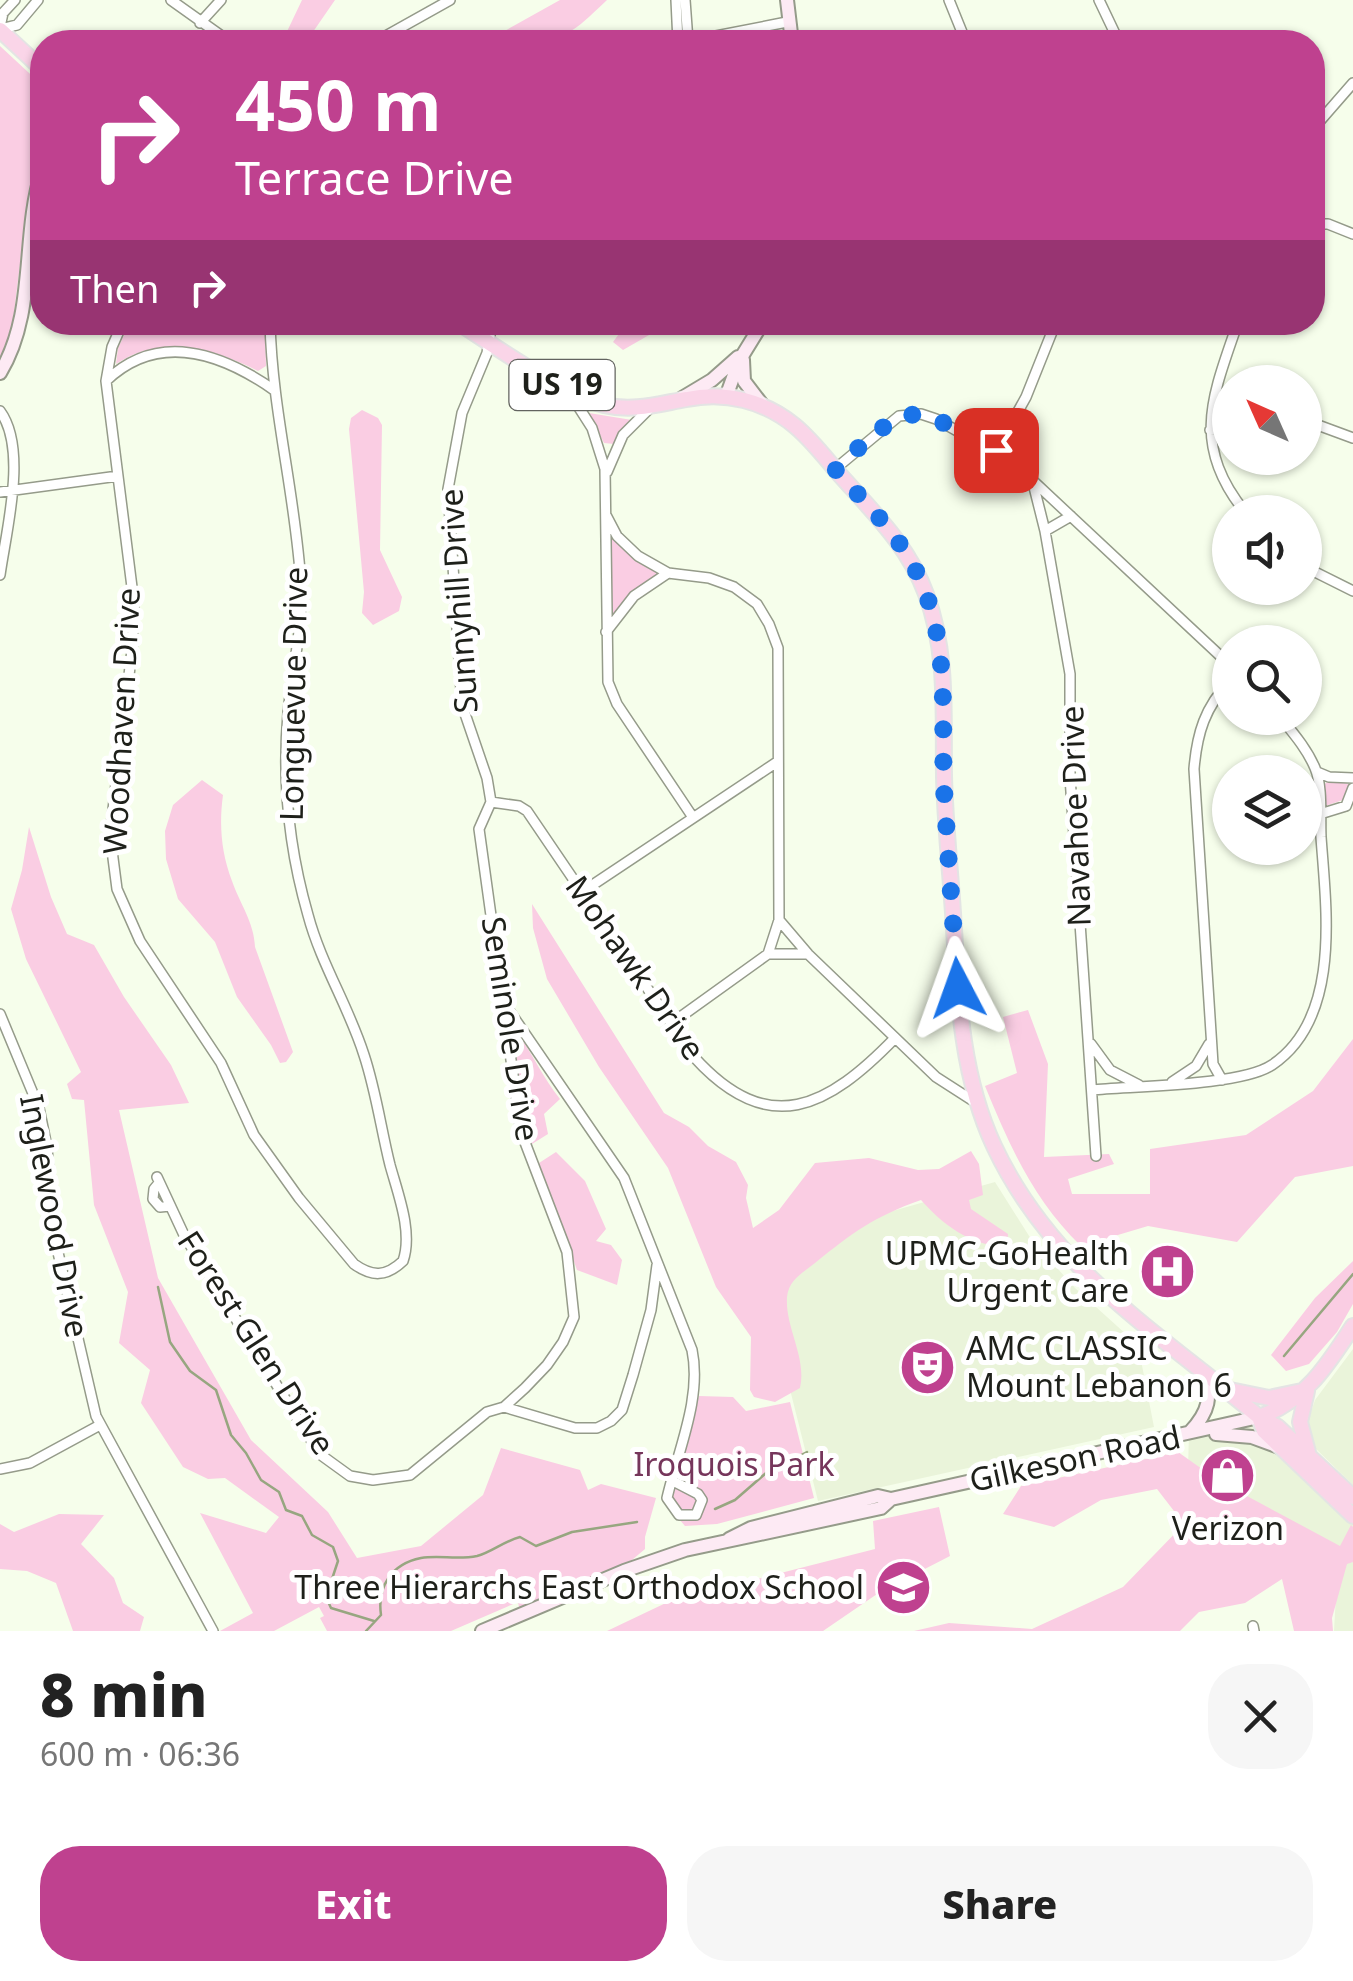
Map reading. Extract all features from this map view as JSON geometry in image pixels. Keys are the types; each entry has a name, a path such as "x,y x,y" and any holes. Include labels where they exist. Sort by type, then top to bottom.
{"main road":[{"path":"0,29 30,58"},
{"name":"US 19","path":"478,335 566,388 608,406 651,407 678,400 726,397 765,407 801,432 910,559 928,598 936,628 945,695 944,792 960,1012 978,1104 1006,1168 1056,1244 1106,1294 1259,1417 1278,1426 1353,1497"},
{"path":"1259,1417 1288,1405 1307,1390 1353,1326"},
{"path":"1222,1388 1269,1398 1307,1390"},
{"path":"1307,1390 1300,1422 1309,1454"},
{"name":"US 19","path":"1259,1417 1264,1432 1353,1516"}],"street":[{"path":"15,0 3,13 0,29 17,25 38,0"},
{"path":"171,0 211,30"},
{"path":"200,23 221,0"},
{"path":"397,30 450,0"},
{"path":"676,0 682,30"},
{"path":"684,30 685,0"},
{"path":"787,0 789,30"},
{"path":"949,0 961,30"},
{"path":"1099,0 1113,30"},
{"path":"746,30 787,22"},
{"path":"1325,115 1353,82"},
{"path":"1325,224 1353,234"},
{"path":"0,373 18,330 30,235"},
{"name":"Woodhaven Drive","path":"117,335 106,382 134,604 110,835 117,889 131,926 220,1063 254,1136 271,1162 354,1264 368,1274 380,1275"},
{"name":"Longuevue Drive","path":"271,335 274,390 301,588 295,674 288,711 290,836 320,955 364,1052 402,1213 407,1250 403,1261 380,1275"},
{"name":"Sunnyhill Drive","path":"490,335 462,413 448,500 462,705 491,802"},
{"path":"726,397 755,335"},
{"path":"996,450 1026,397 1051,335"},
{"path":"1233,335 1218,375 1210,430 1221,475 1233,495"},
{"path":"678,400 712,380 744,352"},
{"path":"744,352 744,380 765,407"},
{"path":"106,382 137,358 188,353 222,359 274,390"},
{"path":"566,388 596,438 606,480 606,670 612,693 692,816"},
{"path":"606,480 618,443 651,407"},
{"path":"0,411 10,428 12,443 12,490 0,575"},
{"path":"835,469 886,424 906,414 929,416 996,450 1032,479 1212,649"},
{"path":"1322,427 1353,438"},
{"path":"0,492 118,476"},
{"name":"Navahoe Drive","path":"1032,479 1070,674 1070,776 1096,1156"},
{"path":"606,516 617,536 638,556 668,572 709,578 734,588 758,604 770,624 778,648 779,920 768,954"},
{"path":"1045,531 1071,516"},
{"path":"606,632 634,596 668,572"},
{"path":"1322,575 1353,590"},
{"path":"1212,703 1200,725 1194,769 1213,1064 1222,1080"},
{"path":"582,892 778,762"},
{"path":"1322,774 1353,778"},
{"path":"1322,814 1350,810 1353,788"},
{"name":"Mohawk Drive","path":"491,802 520,806 527,811 694,1058 714,1080 738,1096 791,1107 819,1099 849,1083 896,1038"},
{"name":"Seminole Drive","path":"491,802 479,830 521,1132 568,1252 574,1317 547,1365 504,1407"},
{"path":"1092,1090 1242,1078 1274,1065 1290,1050 1320,992 1327,948 1322,852"},
{"path":"779,920 808,954 940,1081 978,1104"},
{"path":"672,1023 768,954 808,954"},
{"path":"504,1004 624,1178 677,1313 696,1371 694,1394 671,1480 669,1504 679,1515 696,1515 702,1500 698,1494 671,1480"},
{"name":"Inglewood Drive","path":"0,1014 39,1108 47,1147 53,1231 100,1426 213,1631"},
{"path":"1170,1083 1196,1066 1211,1038"},
{"path":"1088,1040 1110,1070 1141,1086"},
{"name":"Forest Glen Drive","path":"158,1180 239,1328 321,1456 350,1476 373,1480 410,1475 487,1412 504,1407"},
{"path":"504,1407 575,1428 597,1428 610,1422 622,1410 651,1310 658,1264"},
{"path":"651,1310 677,1313"},
{"path":"1189,1434 1201,1420 1209,1401 1202,1372"},
{"name":"Gilkeson Road","path":"482,1631 639,1566 729,1539 754,1538 881,1508 891,1498 1259,1417"},
{"path":"0,1470 30,1464 100,1426"},
{"path":"1189,1434 1246,1436 1283,1448"}],"shaded area":[{"path":"995,1182 1031,1239 1075,1288 1138,1345 1154,1427 818,1501 755,1250"},
{"path":"1353,1349 1353,1485 1314,1447 1308,1421 1315,1400"},
{"path":"1259,1417 1353,1516 1353,1631 1334,1631 1338,1559 1188,1468 1189,1434"}],"green space":[{"path":"302,0 335,0 314,30 288,30"},
{"path":"560,0 607,0 572,30 506,30"},
{"path":"0,46 30,74 30,192 12,329 0,359"},
{"path":"124,335 265,335 266,366 258,371 205,351 169,347 151,349 116,364"},
{"path":"618,335 649,335 623,350 613,342"},
{"path":"362,410 378,418 382,425 380,550 402,597 399,611 373,625 362,613 364,592 349,429 351,418"},
{"path":"589,413 632,420 614,444 604,443"},
{"path":"610,534 634,560 661,575 609,621"},
{"path":"202,780 223,795 225,859 293,1052 286,1062 280,1063 237,997 215,942 178,899 166,859 165,831 173,805"},
{"path":"1329,781 1349,784 1343,800 1325,806 1323,785"},
{"path":"29,827 67,934 94,945 171,1065 189,1103 119,1110 158,1278 251,1440 328,1512 357,1558 421,1546 483,1495 501,1448 580,1470 588,1490 601,1484 656,1498 645,1549 632,1560 520,1612 518,1602 451,1631 327,1631 319,1607 274,1631 220,1631 253,1613 200,1513 266,1533 279,1517 225,1478 208,1479 183,1467 141,1403 150,1370 119,1343 128,1292 94,1205 84,1100 72,1099 67,1084 81,1072 26,959 11,909"},
{"path":"532,904 664,1113 736,1162 748,1185 746,1198 753,1228 779,1210 815,1163 869,1158 918,1170 939,1169 971,1151 979,1164 983,1195 969,1200 971,1209 1008,1234 1007,1246 970,1239 921,1200 865,1226 801,1273 788,1291 787,1309 801,1365 800,1388 775,1402 754,1397 750,1390 751,1337 716,1287 668,1168 599,1067 547,979 533,928"},
{"path":"1028,1010 1048,1064 1044,1157 1109,1154 1114,1164 1068,1179 1072,1194 1150,1194 1150,1149 1246,1135 1313,1091 1353,1039 1353,1166 1295,1177 1237,1242 1148,1226 1081,1246 1036,1191 985,1086 1017,1073 1003,1017"},
{"path":"518,1034 560,1099 544,1114 548,1134 532,1144 526,1130 512,1037"},
{"path":"556,1152 585,1181 606,1229 596,1241 611,1245 622,1260 617,1285 577,1270 539,1163"},
{"path":"1353,1261 1353,1304 1337,1332 1309,1364 1286,1371 1271,1355 1315,1298"},
{"name":"Iroquois Park","path":"699,1396 733,1397 746,1411 790,1402 814,1498 717,1524 685,1526 666,1504"},
{"path":"1178,1452 1219,1481 1340,1546 1353,1527 1353,1562 1347,1564 1332,1618 1333,1631 1294,1631 1282,1579 1245,1603 1199,1612 1180,1631 914,1631 949,1623 1032,1629 1123,1587 1184,1524 1157,1489 1101,1500 1054,1527 1003,1514 1021,1486"},
{"path":"939,1507 950,1556 880,1592 823,1631 607,1631 670,1601 875,1549 873,1521"},
{"path":"59,1514 104,1515 81,1544 114,1578 123,1603 144,1617 140,1631 73,1631 56,1583 27,1571 0,1569 0,1524 14,1532"}],"waterway":[{"path":"1284,1356 1353,1274"},
{"path":"158,1287 170,1342 190,1371 216,1390 231,1435 261,1480 279,1492 286,1510 302,1516 312,1535 333,1547 338,1561 326,1597 331,1608 374,1621"},
{"path":"715,1509 735,1500 766,1473 807,1452"},
{"path":"366,1631 381,1615 381,1595 388,1578 411,1561 477,1556 520,1537 536,1546 572,1532 637,1522"}],"place":[{"name":"UPMC-GoHealth Urgent Care","path":"1168,1272"},
{"name":"AMC CLASSIC Mount Lebanon 6","path":"927,1367"},
{"name":"Verizon","path":"1228,1475"},
{"name":"Three Hierarchs East Orthodox School","path":"903,1588"}],"route":[{"path":"958,988 944,792 945,695 932,612 917,572 894,536 835,469 886,424 906,414 929,416 996,450"}]}
